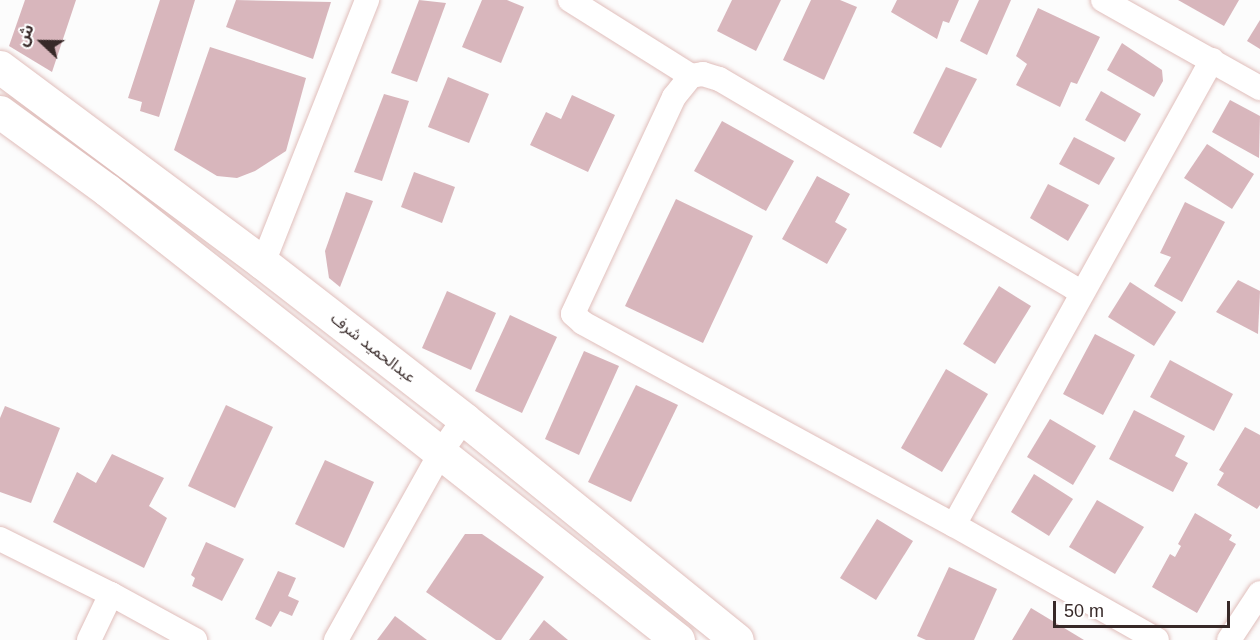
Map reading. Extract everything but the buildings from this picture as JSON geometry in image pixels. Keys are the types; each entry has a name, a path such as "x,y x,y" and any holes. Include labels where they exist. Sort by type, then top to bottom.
{"main road":[{"name":"عبدالحميد شرف","path":"0,67 263,263 464,418 737,640"},
{"path":"0,112 107,190 678,640"}],"street":[{"path":"263,263 367,0"},
{"path":"570,0 691,76"},
{"path":"1103,0 1260,87"},
{"path":"954,525 1081,292 1212,60"},
{"path":"1081,292 719,79 703,74 691,76 674,97 578,298 573,314 583,323 954,525 1157,640"},
{"path":"336,640 441,452 464,418"},
{"path":"0,538 111,594 195,640"},
{"path":"1229,640 1260,593"},
{"path":"89,640 111,594"}]}
